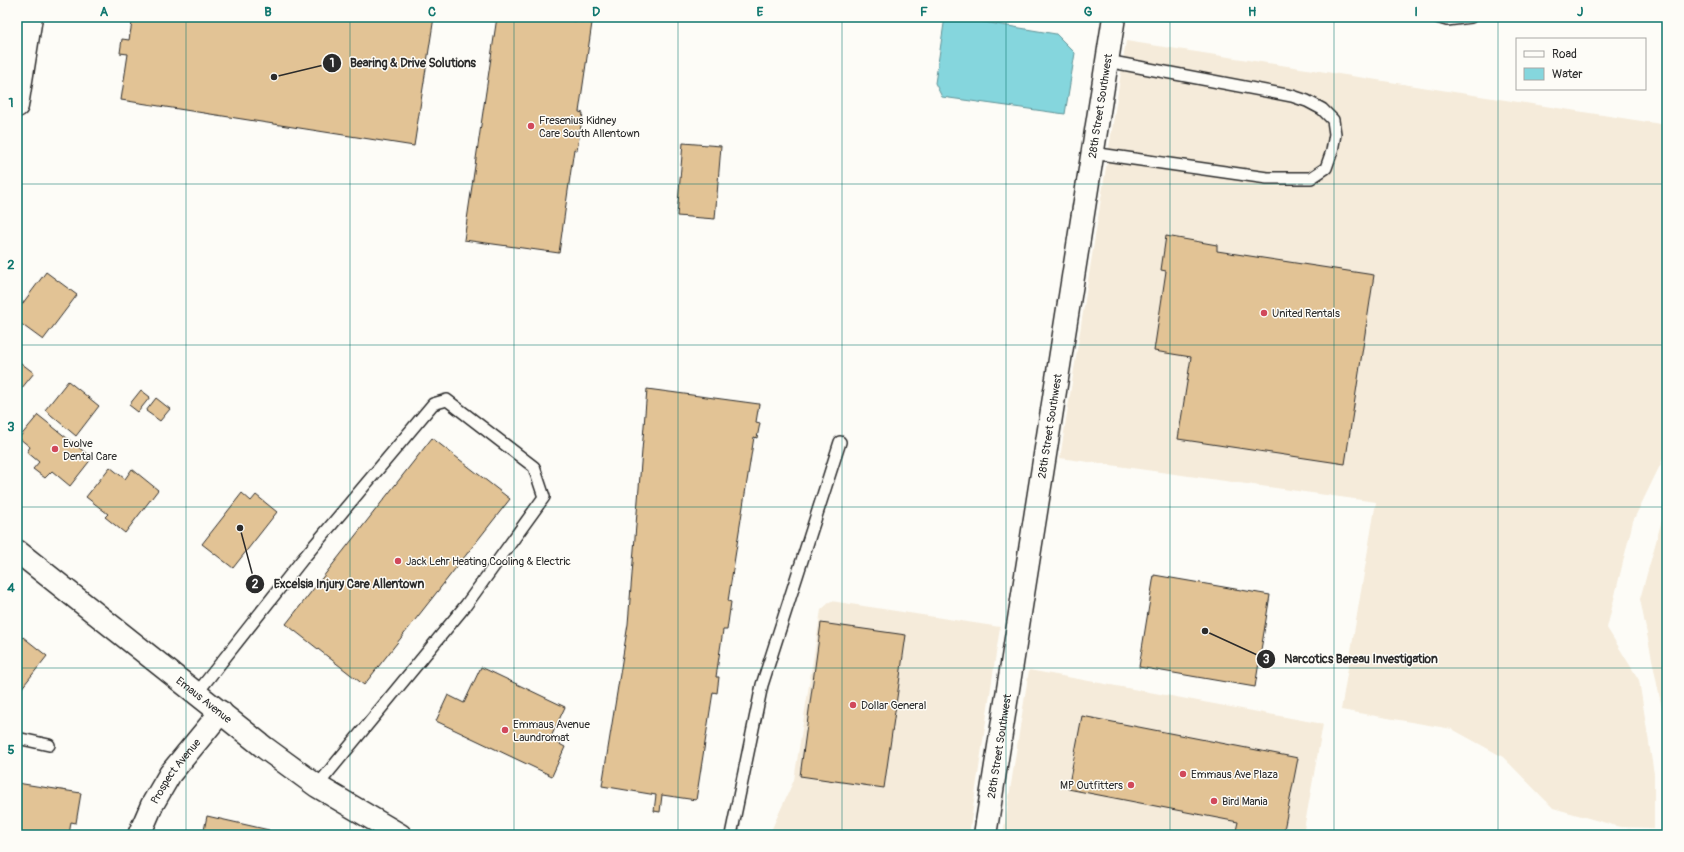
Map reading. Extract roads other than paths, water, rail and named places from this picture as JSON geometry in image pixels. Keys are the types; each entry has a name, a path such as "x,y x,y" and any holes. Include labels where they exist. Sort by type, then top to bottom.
{"street":[{"path":"17,106 31,17"},
{"name":"28th Street Southwest","path":"985,835 1114,17"},
{"name":"Emaus Avenue","path":"17,551 265,748 317,786 400,835"},
{"name":"Prospect Avenue","path":"139,835 152,805 170,774 221,712"}],"lane":[{"path":"1437,17 1447,20 1471,17"},
{"path":"1092,153 1267,178 1311,178 1326,168 1332,151 1335,134 1333,120 1322,109 1299,99 1243,86 1107,61"},
{"path":"197,693 302,560 433,404 447,400 534,468 544,497 466,605 317,786"},
{"path":"731,835 762,685 840,442"},
{"path":"17,738 49,745"}],"water":[{"path":"945,17 954,17 1056,34 1075,53 1065,114 942,97 935,83"}],"place":[{"name":"Bearing & Drive Solutions","path":"274,77"},
{"name":"Fresenius Kidney Care South Allentown","path":"531,126"},
{"name":"United Rentals","path":"1264,313"},
{"name":"Evolve Dental Care","path":"55,449"},
{"name":"Excelsia Injury Care Allentown","path":"240,528"},
{"name":"Jack Lehr Heating Cooling & Electric","path":"398,561"},
{"name":"Narcotics Bereau Investigation","path":"1205,631"},
{"name":"Dollar General","path":"853,705"},
{"name":"Emmaus Avenue Laundromat","path":"505,730"},
{"name":"Emmaus Ave Plaza","path":"1183,774"},
{"name":"MP Outfitters","path":"1131,785"},
{"name":"Bird Mania","path":"1214,801"}]}
